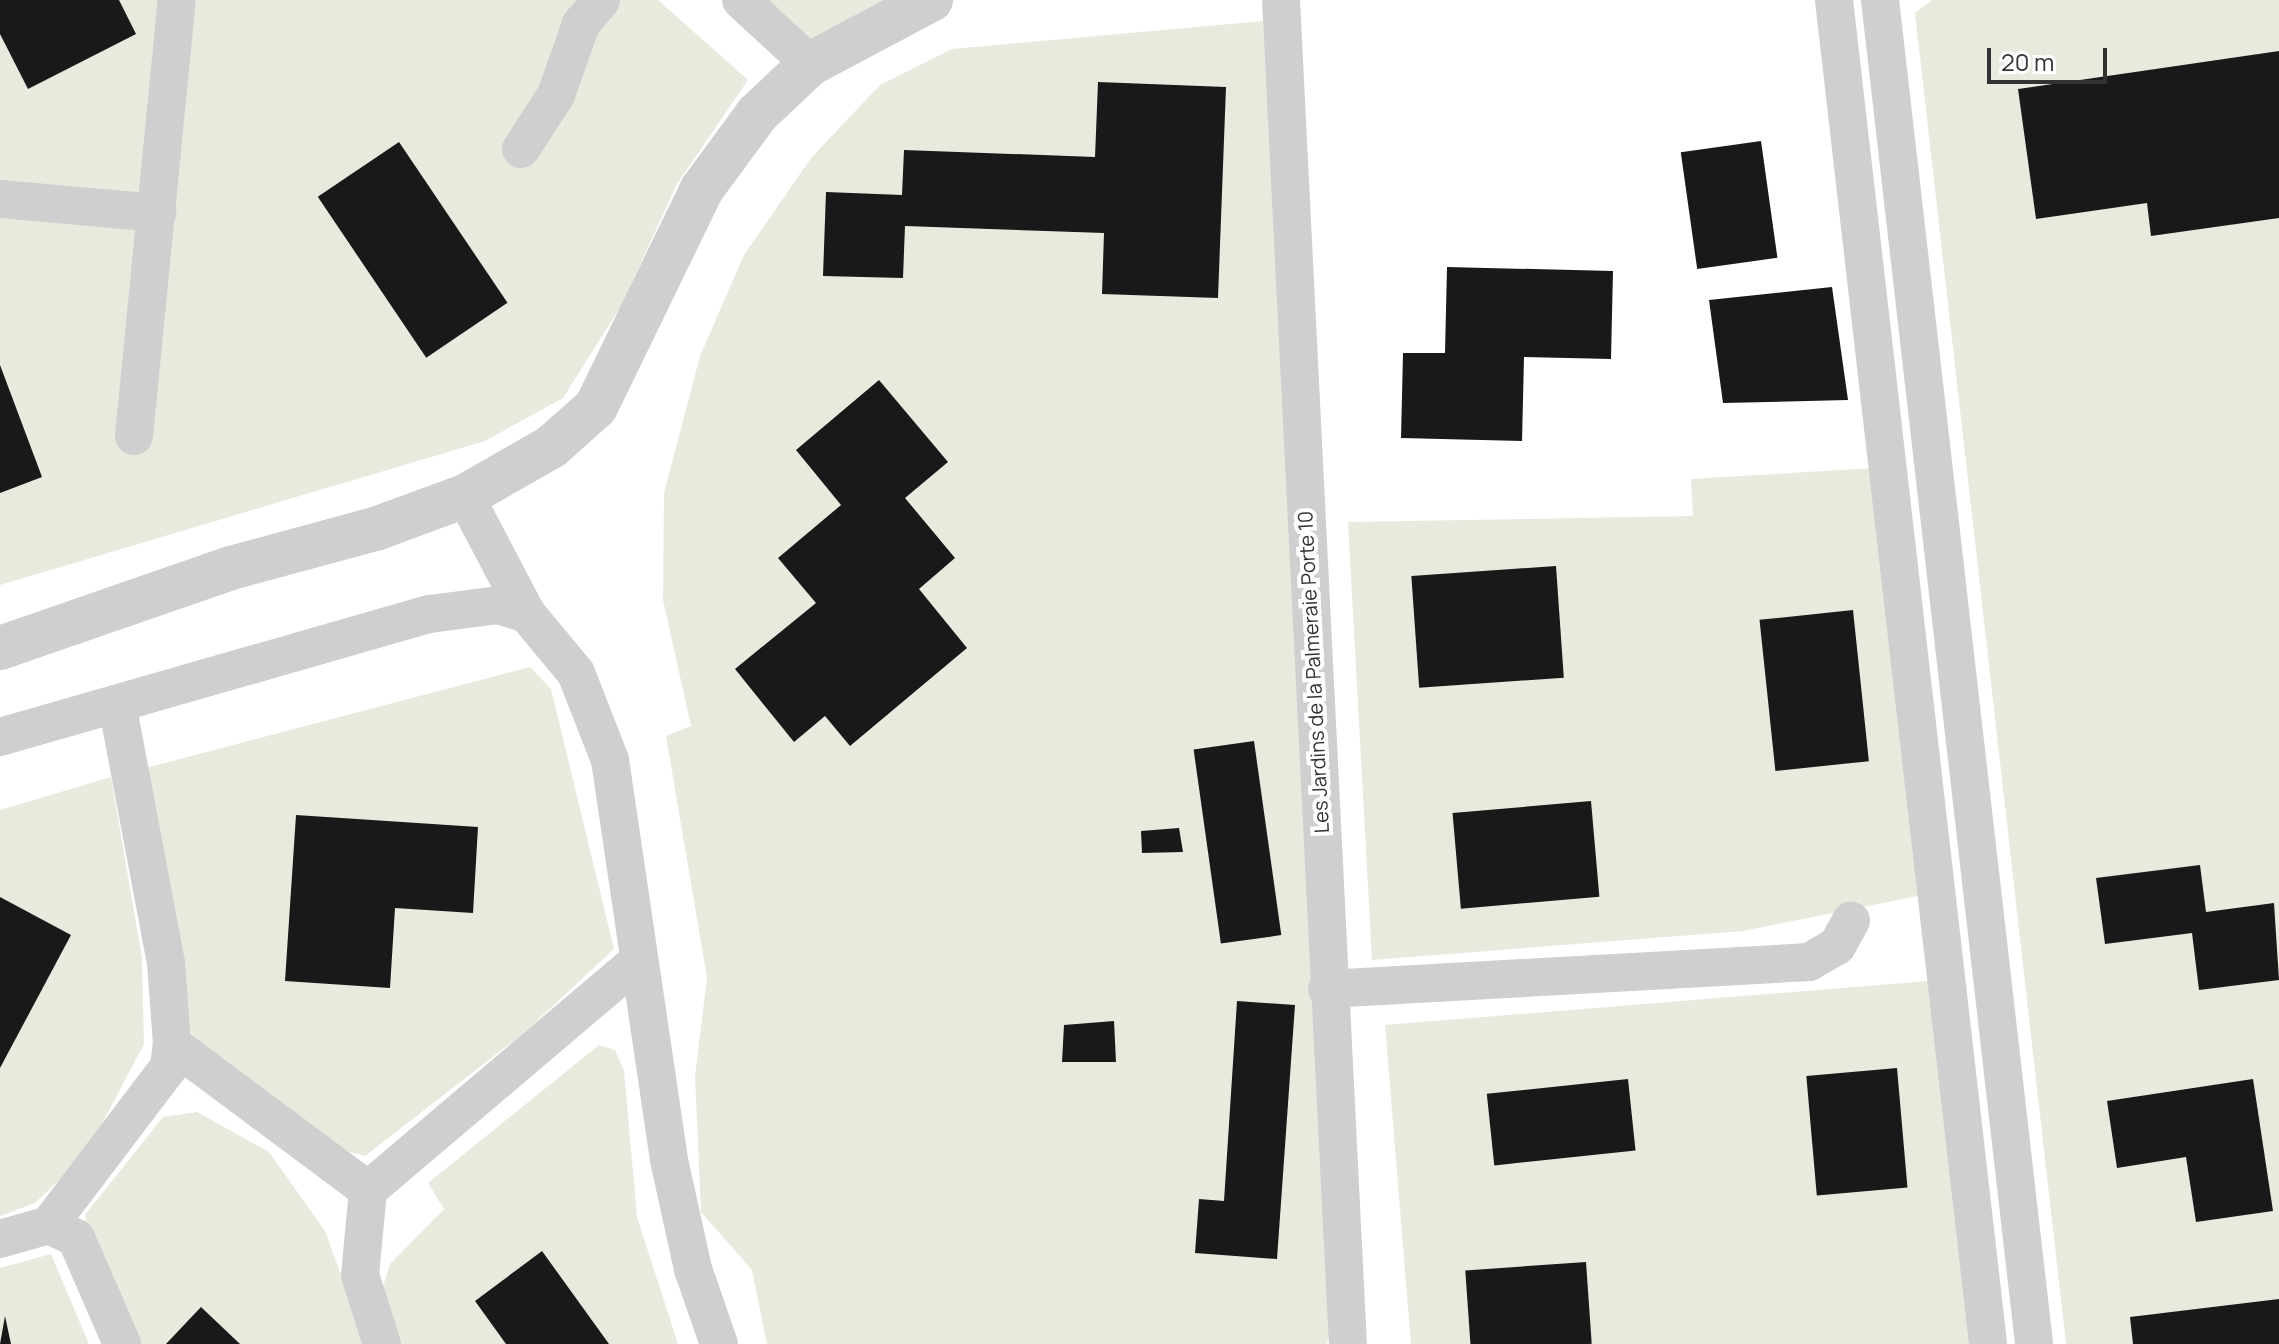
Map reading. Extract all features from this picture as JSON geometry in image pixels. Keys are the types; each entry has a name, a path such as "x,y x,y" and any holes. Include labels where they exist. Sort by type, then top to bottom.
{"street":[{"path":"134,436 177,0"},
{"path":"521,149 556,95 581,24 601,0"},
{"path":"741,0 810,64"},
{"path":"0,648 465,496 551,447 596,407 702,189 757,114 810,64 931,0"},
{"name":"Les Jardins de la Palmeraie Porte 10","path":"1281,0 1327,989 1348,1344"},
{"path":"1834,0 1988,1344"},
{"path":"1880,0 2034,1344"},
{"path":"0,199 157,213"},
{"path":"465,496 527,614 576,673 610,760 681,1218 719,1344"},
{"path":"0,737 430,614 498,605 527,614"},
{"path":"49,1225 155,1088 172,1044 166,963 117,704"},
{"path":"1327,989 1809,962 1837,946 1851,921"},
{"path":"382,1344 360,1275 368,1190 639,960"},
{"path":"172,1044 368,1190"},
{"path":"0,1239 49,1225 64,1229 86,1254 122,1344"}],"shaded area":[{"path":"0,0 658,0 748,80 677,184 621,306 563,398 485,441 0,585"},
{"path":"750,0 890,0 810,52"},
{"path":"1932,0 2279,0 2279,1344 2066,1344 1915,13"},
{"path":"1263,21 1332,1323 1327,1344 767,1344 752,1270 701,1212 695,1076 707,978 666,736 691,726 663,600 664,493 700,356 744,255 811,158 880,85 952,49"},
{"path":"1875,468 1923,895 1743,931 1372,960 1348,522 1693,516 1691,479"},
{"path":"530,667 551,689 614,949 526,1031 365,1156 305,1140 193,1043 138,770"},
{"path":"111,777 142,958 144,1044 86,1154 35,1203 0,1216 0,810"},
{"path":"1940,980 1981,1344 1411,1344 1385,1025"},
{"path":"599,1045 615,1050 624,1071 637,1217 678,1344 398,1344 380,1296 390,1264 444,1209 428,1183"},
{"path":"197,1112 269,1152 325,1231 366,1344 125,1344 96,1279 85,1215 163,1117"},
{"path":"51,1254 89,1344 0,1344 0,1268"}],"building":[{"path":"0,0 119,0 136,34 28,89 0,34"},
{"path":"2279,51 2279,218 2151,236 2147,203 2036,219 2018,89"},
{"path":"1098,82 1226,87 1218,298 1102,294 1104,233 905,226 903,278 823,276 826,192 902,195 904,150 1095,157"},
{"path":"1761,141 1777,258 1697,269 1681,152"},
{"path":"399,142 507,303 426,358 318,197"},
{"path":"1447,267 1613,271 1611,359 1524,357 1522,441 1401,438 1403,353 1445,353"},
{"path":"1832,287 1848,400 1723,403 1709,300"},
{"path":"0,365 42,477 0,493"},
{"path":"879,380 948,462 905,498 955,558 919,589 967,648 850,746 825,716 794,742 735,669 816,603 778,558 841,505 796,450"},
{"path":"1556,566 1564,678 1419,688 1411,576"},
{"path":"1853,610 1869,761 1775,771 1760,620"},
{"path":"1254,741 1281,935 1221,944 1194,749"},
{"path":"1591,801 1599,897 1461,909 1453,813"},
{"path":"296,815 478,827 473,913 395,908 390,988 285,981"},
{"path":"1179,828 1183,852 1142,853 1141,831"},
{"path":"2200,865 2206,912 2274,903 2279,980 2199,990 2192,933 2105,944 2096,878"},
{"path":"0,897 71,935 0,1068"},
{"path":"1237,1001 1295,1005 1277,1259 1195,1253 1199,1199 1224,1201"},
{"path":"1114,1021 1116,1062 1062,1062 1064,1025"},
{"path":"1897,1068 1907,1188 1817,1195 1806,1076"},
{"path":"1628,1079 1636,1151 1494,1165 1487,1094"},
{"path":"2253,1079 2273,1211 2196,1222 2186,1157 2117,1168 2107,1101"},
{"path":"542,1251 609,1344 506,1344 475,1301"},
{"path":"1586,1262 1592,1344 1470,1344 1465,1270"},
{"path":"2279,1299 2279,1344 2133,1344 2130,1317"},
{"path":"201,1307 240,1344 166,1344"},
{"path":"5,1316 11,1344 0,1344"}]}
